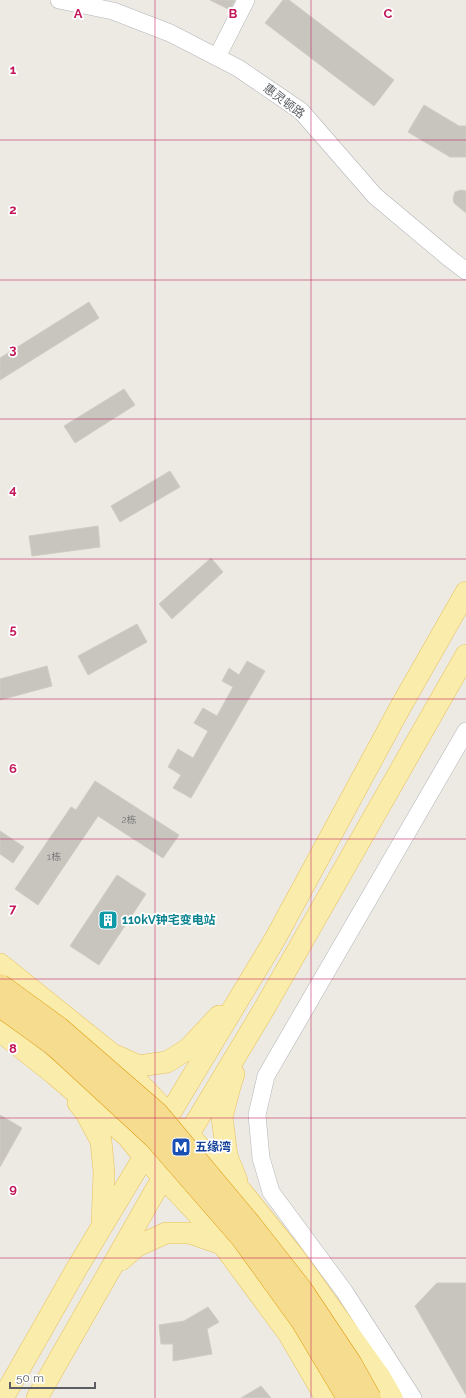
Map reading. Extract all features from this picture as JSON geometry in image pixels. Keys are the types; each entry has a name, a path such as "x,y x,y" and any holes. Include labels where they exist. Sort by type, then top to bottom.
{"highway":[{"path":"0,985 59,1028 157,1112 250,1224 301,1289 351,1364 370,1398"},
{"path":"0,1006 53,1044 155,1138 242,1238 302,1321 348,1398"}],"main road":[{"path":"3,1398 77,1268 275,939 401,706 466,592"},
{"path":"37,1398 163,1177 264,1009 466,655"},
{"path":"0,964 112,1054 242,1192 296,1259 380,1377 392,1398"},
{"path":"112,1054 138,1066 167,1062 188,1049 246,989"},
{"path":"242,1192 227,1156 222,1117 230,1083 264,1009"},
{"path":"0,1031 54,1074 127,1136 144,1157 209,1226 288,1333 326,1398"},
{"path":"54,1074 86,1114 101,1141 104,1172 102,1228"},
{"path":"110,1270 137,1246 166,1233 190,1233 222,1244"}],"street":[{"name":"惠灵顿路","path":"59,0 113,11 170,33 238,68 301,111 375,196 466,271"},
{"path":"217,57 246,0"},
{"path":"413,1398 344,1291 271,1192 261,1158 257,1115 266,1076 466,731"}],"building":[{"path":"210,0 235,0 230,10"},
{"path":"283,0 289,0 394,80 374,106 265,23"},
{"path":"424,105 459,126 466,126 466,157 450,157 408,132"},
{"path":"461,190 466,191 466,213 454,203 453,198 455,192"},
{"path":"89,302 99,318 0,380 0,358"},
{"path":"124,389 135,405 75,443 64,426"},
{"path":"170,471 180,487 120,522 111,506"},
{"path":"98,526 100,547 32,556 29,536"},
{"path":"211,558 223,572 172,619 159,604"},
{"path":"137,624 147,642 88,675 78,656"},
{"path":"247,661 265,671 191,798 173,788 181,775 168,767 178,749 193,758 208,731 194,723 203,708 217,716 233,687 222,681 229,668 239,675"},
{"path":"47,666 52,686 0,700 0,679"},
{"path":"95,781 179,835 163,858 98,816 38,905 15,889 71,807 76,810"},
{"path":"0,831 24,847 13,863 0,854"},
{"name":"110kV钟宅变电站","path":"117,875 146,894 99,965 70,946"},
{"path":"0,1115 22,1128 0,1167"},
{"path":"437,1283 466,1283 466,1395 415,1306"},
{"path":"208,1307 219,1322 207,1329 212,1354 173,1361 173,1344 161,1344 159,1325 184,1321"},
{"path":"261,1386 271,1398 241,1398"}],"place":[{"name":"110kV钟宅变电站","path":"108,920"},
{"name":"五缘湾","path":"181,1147"}]}
